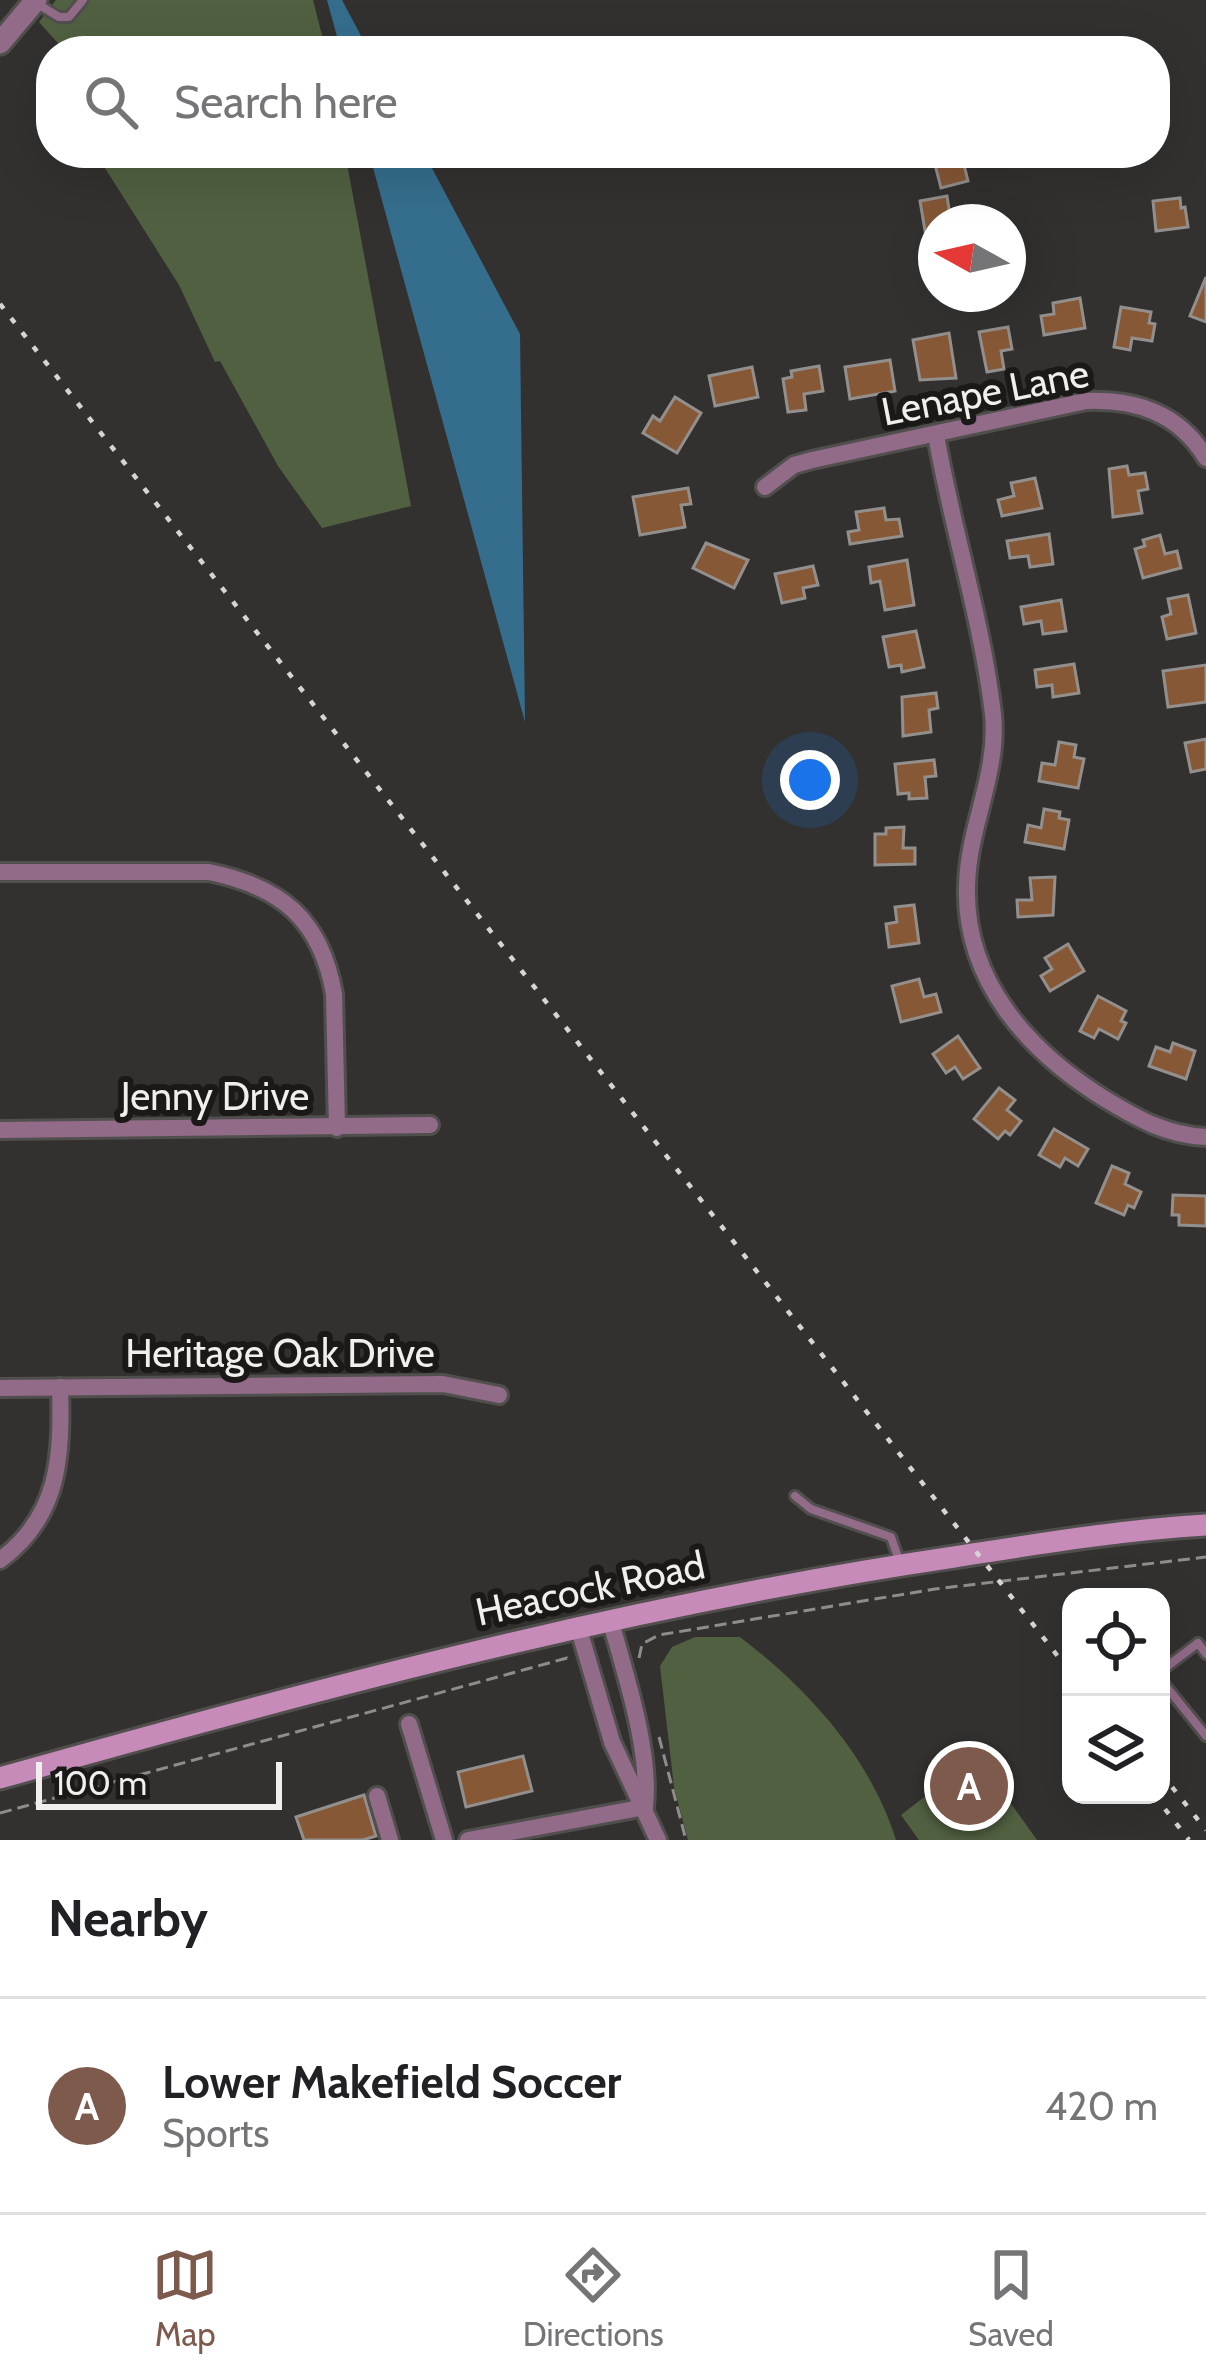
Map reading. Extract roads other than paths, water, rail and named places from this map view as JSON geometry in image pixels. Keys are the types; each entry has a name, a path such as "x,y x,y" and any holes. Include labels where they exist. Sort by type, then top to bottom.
{"main road":[{"name":"Heacock Road","path":"0,1778 340,1684 610,1619 901,1565 1093,1536 1206,1525"}],"street":[{"path":"0,43 36,1"},
{"name":"Lenape Lane","path":"765,487 794,465 1086,401 1108,400 1166,416 1196,442 1206,458"},
{"path":"936,435 993,716 989,777 972,838 967,878 969,918 981,963 1015,1024 1067,1076 1146,1124 1206,1137"},
{"path":"0,872 209,872 275,895 306,923 330,972 337,1128"},
{"name":"Jenny Drive","path":"0,1130 430,1125"},
{"name":"Heritage Oak Drive","path":"0,1388 443,1384 499,1395"},
{"path":"0,1560 39,1521 56,1485 62,1436 60,1387"},
{"path":"610,1619 638,1731 647,1783 645,1807"},
{"path":"578,1626 612,1742 658,1840"},
{"path":"409,1724 444,1840"},
{"path":"377,1796 391,1840"},
{"path":"468,1840 645,1807"}],"lane":[{"path":"36,1 58,17 69,17 83,0"},
{"path":"795,1496 811,1509 891,1537 901,1565"},
{"path":"1170,1667 1198,1643 1206,1654"},
{"path":"1170,1687 1206,1736"}],"water":[{"path":"327,0 342,0 361,36 337,36"},
{"path":"373,168 432,168 520,334 525,722"}],"railway":[{"path":"0,304 1062,1661"},
{"path":"1170,1784 1206,1830"},
{"path":"1161,1804 1189,1840"}],"place":[{"name":"Lower Makefield Soccer","path":"969,1786"}]}
